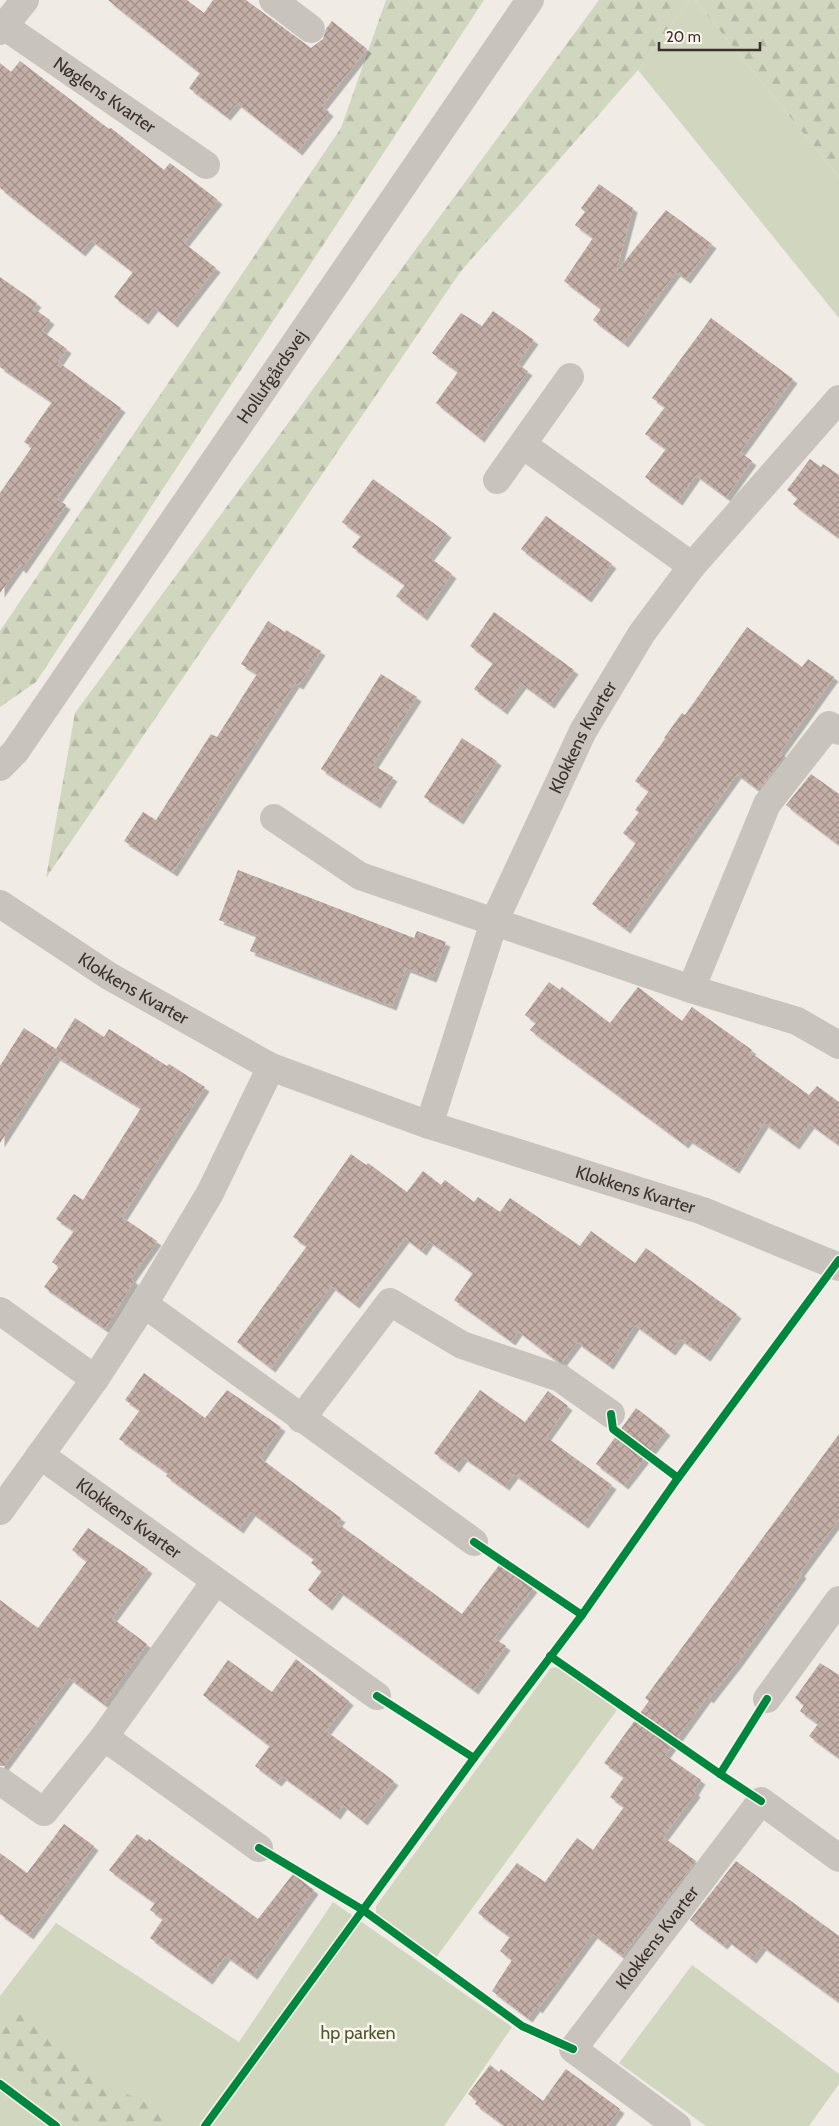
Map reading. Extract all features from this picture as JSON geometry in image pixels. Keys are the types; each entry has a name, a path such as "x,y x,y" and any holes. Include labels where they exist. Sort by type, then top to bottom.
{"street":[{"name":"Nøglens Kvarter","path":"25,0 2,28 206,165"},
{"path":"274,0 310,29"},
{"name":"Hollufgårdsvej","path":"0,784 7,759 530,0"},
{"path":"497,480 570,377"},
{"name":"Klokkens Kvarter","path":"429,1125 494,922 584,731 642,633 692,566 839,399"},
{"path":"523,445 692,566"},
{"path":"691,989 767,804 829,725 839,731"},
{"path":"274,818 360,876 691,989 797,1021 839,1045"},
{"name":"Klokkens Kvarter","path":"0,904 109,976 270,1067 429,1125 703,1211 839,1267"},
{"path":"0,1511 95,1379 144,1304 210,1193 270,1067"},
{"path":"301,1419 390,1302 462,1345 560,1378 611,1414"},
{"path":"144,1304 474,1542"},
{"path":"0,1311 95,1379"},
{"name":"Klokkens Kvarter","path":"40,1455 215,1582 377,1696"},
{"path":"0,1781 44,1812 104,1737 215,1582"},
{"path":"767,1699 839,1600"},
{"path":"104,1737 259,1848"},
{"name":"Klokkens Kvarter","path":"677,2126 574,2049 761,1801 839,1858"}],"green space":[{"path":"386,0 484,0 36,682 0,707 0,631 341,128"},
{"path":"599,0 690,0 638,70 461,271 46,878 75,713"},
{"path":"690,0 695,0 839,177 839,318 638,70"},
{"path":"695,0 839,0 839,177"},
{"path":"559,1667 617,1710 435,1959 376,1913 376,1906 551,1668"},
{"name":"hp parken","path":"333,1902 512,2027 444,2126 0,2126 0,1996 56,1923 239,2042"},
{"path":"692,1965 839,2074 839,2084 809,2126 706,2126 619,2063"},
{"path":"18,2006 121,2092 165,2109 175,2118 172,2126 79,2126 0,2054 0,2018"}],"building":[{"path":"108,0 187,0 204,13 213,0 246,0 311,48 323,39 326,29 332,21 367,49 322,106 329,112 298,151 237,103 226,116 189,88 200,73"},
{"path":"20,61 109,129 111,128 164,170 170,163 218,200 184,243 216,268 173,323 154,307 144,320 114,297 133,272 91,240 81,252 0,188 0,63 11,72"},
{"path":"599,184 633,208 616,272 666,210 712,244 686,279 676,272 624,343 593,320 601,309 564,281 593,238 575,225 585,212 581,208"},
{"path":"0,277 37,303 33,308 50,320 42,331 67,349 58,362 121,408 57,499 66,505 22,569 19,566 0,593 0,493 32,447 24,442 52,402 0,367"},
{"path":"493,311 534,340 517,364 528,371 480,438 436,403 458,372 432,353 461,313 482,326"},
{"path":"711,318 793,379 740,452 752,461 726,497 696,475 678,501 645,477 666,449 645,434 665,407 652,398"},
{"path":"810,459 821,467 823,464 839,475 839,538 793,504 798,498 787,490"},
{"path":"373,479 447,533 429,557 452,574 423,616 396,596 405,585 352,547 361,536 342,522"},
{"path":"546,516 612,564 587,598 521,549"},
{"path":"494,612 574,670 550,704 522,684 503,710 474,689 493,663 470,646"},
{"path":"268,621 321,651 299,685 295,683 173,872 124,841 143,812 156,820 211,734 217,737 257,674 241,664"},
{"path":"747,627 802,667 808,659 834,677 780,752 785,755 761,787 759,786 757,789 737,774 626,929 592,904 636,843 623,833 639,812 635,810 649,791 635,781 682,713 685,715"},
{"path":"381,674 417,697 373,765 393,777 376,804 321,769"},
{"path":"462,738 497,761 459,820 424,797"},
{"path":"811,774 839,794 839,845 786,805"},
{"path":"238,870 414,938 417,931 446,942 432,978 406,968 392,1006 250,951 257,935 219,920"},
{"path":"549,982 560,990 562,987 610,1023 638,987 682,1021 692,1007 752,1050 750,1052 809,1095 817,1086 839,1102 839,1145 810,1124 795,1145 764,1123 735,1169 688,1139 684,1144 530,1030 536,1023 525,1015"},
{"path":"75,1018 104,1037 109,1029 167,1066 169,1064 205,1087 122,1217 157,1241 131,1278 134,1281 105,1329 44,1287 59,1267 52,1262 74,1231 56,1219 74,1194 83,1200 141,1108 56,1056 0,1143 0,1066 24,1028 56,1049"},
{"path":"351,1154 366,1165 368,1163 407,1192 423,1171 441,1185 445,1180 474,1202 478,1197 500,1212 510,1198 580,1246 591,1231 635,1263 646,1248 737,1314 706,1357 680,1339 671,1351 635,1325 609,1365 577,1342 562,1362 557,1361 518,1331 511,1341 454,1300 473,1273 429,1241 422,1251 405,1238 355,1304 331,1286 271,1368 237,1342 307,1246 293,1237"},
{"path":"144,1373 205,1418 227,1390 281,1427 260,1458 341,1518 337,1523 462,1614 500,1564 533,1588 494,1638 506,1646 474,1690 339,1591 328,1606 308,1590 322,1571 311,1563 314,1559 251,1512 239,1529 166,1476 168,1473 119,1439 140,1410 125,1400"},
{"path":"480,1390 525,1422 548,1391 568,1406 546,1437 612,1485 584,1524 514,1474 505,1486 463,1457 455,1468 434,1453"},
{"path":"636,1408 666,1431 624,1485 596,1464"},
{"path":"839,1434 839,1519 800,1572 802,1574 738,1662 709,1699 707,1697 665,1755 701,1780 694,1791 696,1793 663,1837 696,1861 622,1956 593,1934 538,2009 536,2007 528,2018 492,1991 512,1960 500,1951 510,1937 478,1913 517,1863 545,1882 577,1838 593,1850 624,1807 610,1797 624,1777 604,1763 649,1701 645,1698"},
{"path":"88,1528 148,1569 112,1618 147,1644 104,1704 69,1678 4,1766 0,1766 0,1600 38,1628 87,1561 72,1550"},
{"path":"296,1659 349,1701 326,1731 394,1781 363,1821 343,1805 336,1815 282,1776 277,1782 255,1766 270,1746 203,1695 228,1660 272,1692"},
{"path":"820,1663 839,1675 839,1758 809,1736 818,1724 800,1711 804,1705 795,1698"},
{"path":"64,1824 94,1846 29,1935 0,1914 0,1853 27,1873"},
{"path":"137,1834 147,1841 149,1839 258,1919 293,1874 314,1890 253,1975 226,1956 208,1980 150,1938 163,1919 150,1910 155,1903 109,1870"},
{"path":"736,1861 839,1936 839,2002 762,1946 752,1959 727,1940 723,1945 690,1920"},
{"path":"490,2065 499,2072 501,2069 543,2101 566,2069 620,2109 608,2126 505,2126 475,2104 477,2101 468,2094"}],"cycle path":[{"path":"205,2126 474,1758 582,1615 678,1478 839,1260"},
{"path":"611,1414 613,1429 678,1478"},
{"path":"474,1542 582,1615"},
{"path":"550,1656 761,1801"},
{"path":"377,1696 474,1758"},
{"path":"720,1774 767,1699"},
{"path":"259,1848 363,1910 522,2026 573,2049"},
{"path":"0,2084 56,2126"}]}
